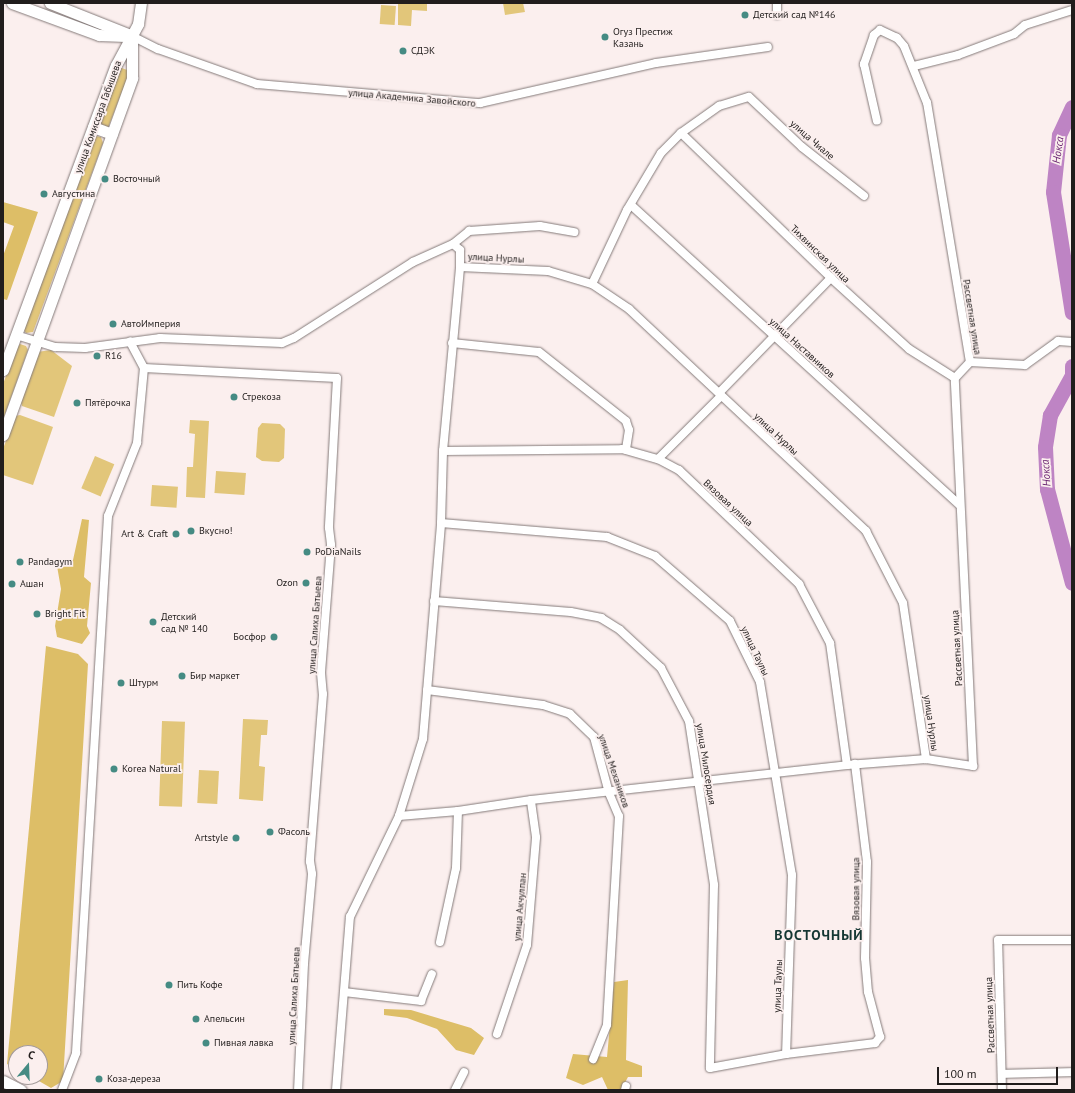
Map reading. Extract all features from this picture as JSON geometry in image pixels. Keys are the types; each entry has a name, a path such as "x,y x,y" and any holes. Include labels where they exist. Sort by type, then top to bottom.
{"street":[{"name":"улица Академика Завойского","path":"12,3 98,35 132,36"},
{"name":"улица Академика Завойского","path":"50,3 110,25 158,49 257,84 480,103 656,63 768,47"},
{"path":"132,36 138,24 141,3"},
{"path":"777,3 777,15"},
{"path":"914,66 958,55 1014,34 1025,25 1072,10"},
{"name":"Рассветная улица","path":"877,121 864,64 874,35 880,30 897,38 904,46 914,66 928,103 970,362 955,378 959,505 973,766 926,759"},
{"name":"улица Комиссара Габишева","path":"3,370 116,65 132,36"},
{"name":"улица Комиссара Габишева","path":"3,435 132,78 132,36"},
{"name":"улица Чиале","path":"681,133 720,106 749,96 802,147 864,196"},
{"path":"93,127 112,134"},
{"path":"592,284 630,205 661,153 681,133"},
{"name":"Тихвинская улица","path":"681,133 831,278 909,349 955,378"},
{"name":"улица Наставников","path":"630,205 959,505"},
{"path":"16,335 37,343 85,348 160,338 288,341 413,262 453,244 469,231 505,227 540,226 574,232"},
{"path":"336,1090 350,917 399,816 423,739 441,523 443,451 460,267 460,250 453,244"},
{"name":"улица Нурлы","path":"460,267 548,271 592,284 629,309 866,531 904,603 926,759"},
{"path":"658,460 773,336 831,278"},
{"path":"970,362 1025,365 1058,341 1072,342"},
{"path":"62,1090 76,1053 108,516 137,443 144,368 130,342"},
{"path":"452,343 539,352 626,421 629,430 626,450"},
{"name":"улица Салиха Батыева","path":"144,368 337,378 329,528 331,545 321,673 323,694 310,861 312,874 304,964 298,1090"},
{"name":"Вязовая улица","path":"443,451 626,450 658,460 679,470 799,584 830,643 866,862 865,958 868,992 880,1037 875,1043 786,1054"},
{"name":"улица Таулы","path":"441,523 607,537 655,556 730,621 760,682 792,875 786,1054"},
{"name":"улица Милосердия","path":"434,601 571,612 601,618 620,630 661,668 689,721 714,885 710,1068 786,1054"},
{"name":"улица Механиков","path":"427,690 543,705 570,714 594,737 609,793 619,816 607,1017 593,1059"},
{"path":"399,816 458,811 531,800 609,793 774,772 851,764 926,759"},
{"name":"улица Акчулпан","path":"497,1034 527,945 536,837 531,800"},
{"path":"440,942 456,868 458,811"},
{"name":"Рассветная улица","path":"1002,1090 998,940 1072,940"},
{"path":"344,992 421,1001 432,974"},
{"path":"455,1090 464,1072"},
{"path":"1002,1074 1072,1072"},
{"path":"3,1080 20,1090"}],"shaded area":[{"path":"398,3 427,3 427,11 412,10 411,26 398,25"},
{"path":"503,3 523,3 525,12 505,15"},
{"path":"381,5 396,6 395,25 380,24"},
{"path":"119,67 130,71 108,128 99,125"},
{"path":"95,136 101,137 103,143 33,332 26,333 23,329"},
{"path":"3,202 38,212 7,300 3,299 3,256 14,226 3,222"},
{"path":"20,344 26,346 28,350 3,420 3,384 17,347"},
{"path":"51,350 72,366 54,417 22,406 20,399 37,352"},
{"path":"20,415 53,427 33,485 3,475 3,449 15,416"},
{"path":"190,420 209,421 205,498 186,497 187,467 193,467 195,434 189,433"},
{"path":"262,423 280,424 285,429 284,458 279,462 262,461 256,457 258,428"},
{"path":"95,456 114,464 101,496 81,488"},
{"path":"216,471 246,473 244,495 214,493"},
{"path":"152,485 178,487 176,508 151,506"},
{"path":"82,519 89,520 84,577 91,583 87,626 90,633 82,644 57,637 55,626 61,589 57,566 73,560"},
{"path":"46,646 78,654 88,664 63,1081 51,1088 46,1085 48,1085 48,1045 9,1045"},
{"path":"243,719 268,720 267,735 261,735 259,766 265,767 263,801 239,799"},
{"path":"162,721 185,722 182,807 159,806"},
{"path":"199,770 219,771 217,804 197,803"},
{"path":"628,980 626,1060 642,1066 642,1077 628,1077 621,1090 608,1090 602,1077 583,1085 566,1078 573,1054 607,1057 614,982"},
{"path":"384,1009 411,1010 471,1028 484,1038 474,1055 456,1050 437,1029 407,1018 384,1015"}],"waterway":[{"name":"Нокса","path":"1072,107 1059,135 1053,192 1072,313"},
{"name":"Нокса","path":"1072,366 1072,375 1050,415 1045,447 1047,489 1072,583"}],"place":[{"name":"Детский сад №146","path":"745,15"},
{"name":"Огуз Престиж Казань","path":"605,37"},
{"name":"СДЭК","path":"403,51"},
{"name":"Восточный","path":"105,179"},
{"name":"Августина","path":"44,194"},
{"name":"АвтоИмперия","path":"113,324"},
{"name":"R16","path":"97,356"},
{"name":"Стрекоза","path":"234,397"},
{"name":"Пятёрочка","path":"77,403"},
{"name":"Вкусно!","path":"191,531"},
{"name":"Art & Craft","path":"176,534"},
{"name":"PoDiaNails","path":"307,552"},
{"name":"Pandagym","path":"20,562"},
{"name":"Ozon","path":"306,583"},
{"name":"Ашан","path":"12,584"},
{"name":"Bright Fit","path":"37,614"},
{"name":"Детский сад № 140","path":"153,622"},
{"name":"Босфор","path":"274,637"},
{"name":"Бир маркет","path":"182,676"},
{"name":"Штурм","path":"121,683"},
{"name":"Korea Natural","path":"114,769"},
{"name":"Фасоль","path":"270,832"},
{"name":"Artstyle","path":"236,838"},
{"name":"Пить Кофе","path":"169,985"},
{"name":"Апельсин","path":"196,1019"},
{"name":"Пивная лавка","path":"206,1043"},
{"name":"Коза-дереза","path":"99,1079"}],"district":[{"name":"ВОСТОЧНЫЙ","path":"819,935"}]}
